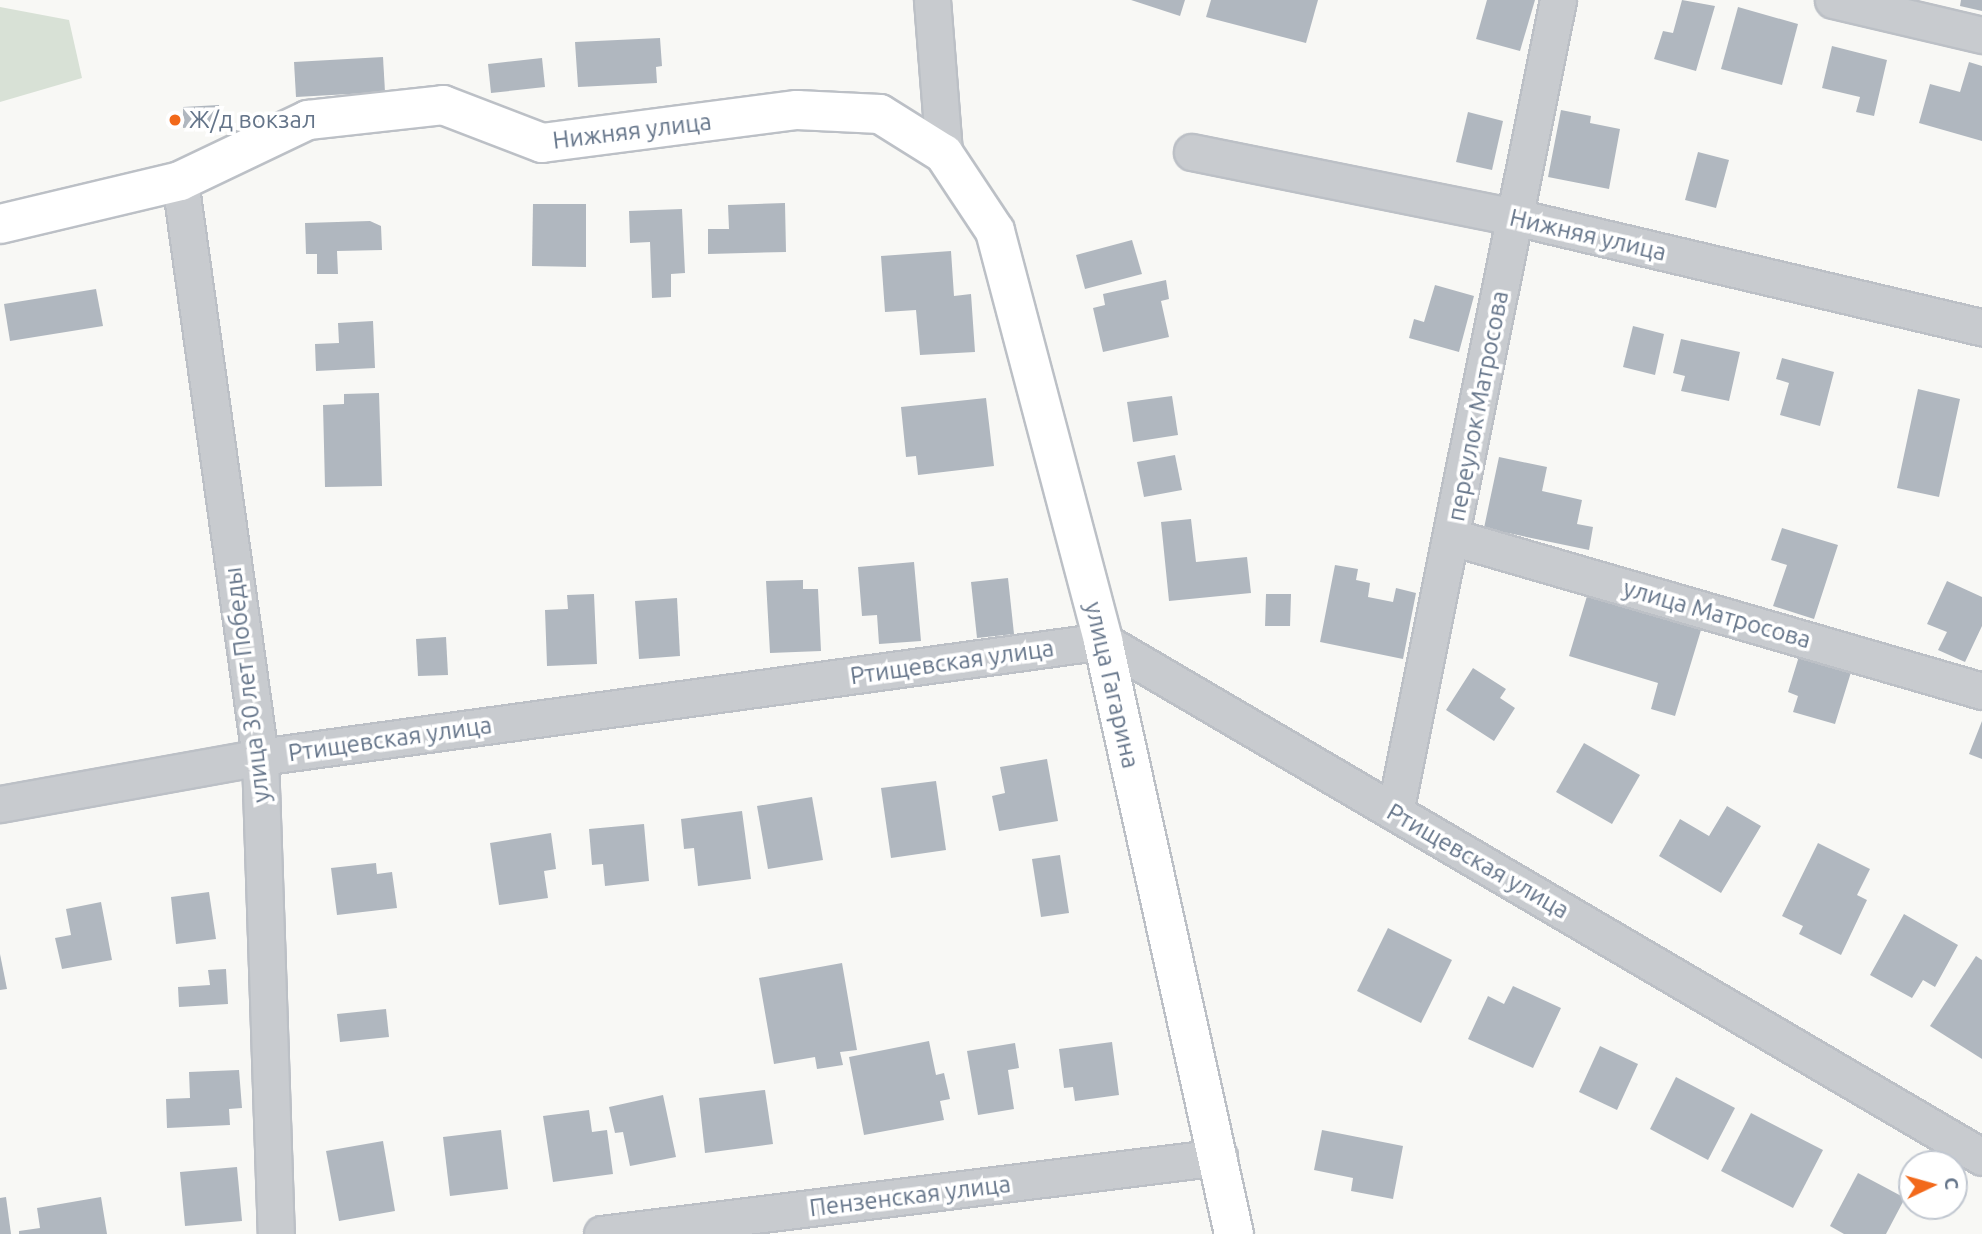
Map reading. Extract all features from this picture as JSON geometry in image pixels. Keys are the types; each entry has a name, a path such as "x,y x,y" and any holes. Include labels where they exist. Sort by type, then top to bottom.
{"street":[{"path":"932,0 944,154"},
{"name":"переулок Матросова","path":"1395,812 1558,0"},
{"path":"1833,0 1982,35"},
{"name":"Нижняя улица","path":"0,224 180,181 308,120 443,105 542,143 797,110 880,114 944,154"},
{"name":"Нижняя улица","path":"1192,152 1516,218 1982,327"},
{"name":"улица Гагарина","path":"944,154 996,231 1103,641 1234,1234"},
{"name":"улица 30 лет Победы","path":"180,181 260,757 276,1234"},
{"name":"улица Матросова","path":"1452,537 1982,691"},
{"name":"Ртищевская улица","path":"0,804 260,757 1103,641 1982,1157"},
{"name":"Пензенская улица","path":"601,1234 1219,1157"}],"shaded area":[{"path":"0,7 69,20 82,78 0,102"}],"building":[{"path":"1131,0 1185,0 1180,16"},
{"path":"1211,0 1318,0 1306,43 1206,17"},
{"path":"1487,0 1535,0 1520,51 1476,39"},
{"path":"1682,0 1715,6 1696,71 1654,59 1663,31 1673,33"},
{"path":"1961,0 1982,0 1982,11 1960,6"},
{"path":"1738,7 1798,24 1782,85 1721,69"},
{"path":"660,38 662,66 656,67 657,83 578,87 575,42"},
{"path":"1832,46 1887,60 1874,116 1856,112 1860,97 1822,88"},
{"path":"383,57 385,92 296,97 294,62"},
{"path":"542,58 545,87 491,93 488,64"},
{"path":"1969,62 1982,66 1982,141 1919,123 1930,84 1960,92"},
{"path":"219,105 220,125 183,128 183,107"},
{"path":"1561,110 1591,116 1590,123 1620,129 1609,189 1548,177"},
{"path":"1468,112 1503,121 1492,170 1456,162"},
{"path":"1698,152 1729,160 1716,208 1685,200"},
{"path":"785,203 786,252 708,254 708,229 729,229 728,205"},
{"path":"533,204 586,204 586,267 532,266"},
{"path":"682,209 685,273 671,274 671,297 652,298 650,242 630,243 629,211"},
{"path":"370,221 381,226 382,250 337,251 338,274 317,274 317,254 306,254 305,223"},
{"path":"1132,240 1142,274 1085,289 1076,255"},
{"path":"951,251 954,296 971,294 975,352 920,355 916,310 885,312 881,256"},
{"path":"1166,280 1169,299 1161,301 1169,337 1103,352 1093,308 1105,305 1103,294"},
{"path":"1435,285 1474,296 1459,352 1409,338 1414,319 1424,322"},
{"path":"96,289 103,326 10,341 4,304"},
{"path":"373,321 375,368 316,371 315,344 339,343 338,323"},
{"path":"1633,326 1664,334 1655,375 1623,367"},
{"path":"1681,339 1740,352 1729,401 1681,391 1685,376 1673,373"},
{"path":"1782,358 1834,372 1820,426 1780,415 1789,383 1776,379"},
{"path":"1918,389 1960,399 1939,497 1897,488"},
{"path":"379,393 382,486 325,487 323,405 344,404 344,394"},
{"path":"1172,396 1178,435 1133,442 1127,402"},
{"path":"986,398 994,466 918,475 916,456 906,457 901,407"},
{"path":"1175,455 1182,490 1144,497 1137,462"},
{"path":"1499,457 1547,467 1542,491 1582,500 1577,524 1593,527 1589,550 1484,528"},
{"path":"1191,519 1196,562 1247,557 1251,593 1169,601 1161,522"},
{"path":"1782,528 1838,545 1814,619 1773,606 1787,565 1771,560"},
{"path":"914,562 921,641 879,644 877,615 862,616 858,567"},
{"path":"1335,565 1358,569 1356,580 1370,583 1368,597 1393,602 1396,588 1416,593 1403,659 1320,642"},
{"path":"1008,578 1014,634 977,638 971,582"},
{"path":"803,580 803,589 818,589 821,651 770,653 766,581"},
{"path":"1947,581 1982,597 1982,626 1965,662 1938,650 1947,632 1927,624"},
{"path":"594,594 597,664 547,666 545,610 568,609 567,595"},
{"path":"1266,594 1291,594 1290,626 1265,626"},
{"path":"1587,596 1701,630 1675,716 1651,709 1658,683 1569,656"},
{"path":"677,598 680,656 639,659 635,601"},
{"path":"446,637 448,675 418,676 416,639"},
{"path":"1800,653 1852,669 1835,724 1793,712 1798,696 1788,692"},
{"path":"1473,668 1506,689 1500,698 1515,708 1494,741 1446,710"},
{"path":"1982,721 1982,759 1969,754"},
{"path":"1584,743 1640,775 1612,824 1556,792"},
{"path":"1047,759 1058,821 999,831 992,796 1005,793 1000,767"},
{"path":"936,781 946,850 891,858 881,788"},
{"path":"812,797 823,860 768,869 757,806"},
{"path":"1727,806 1761,826 1721,893 1659,856 1680,819 1709,836"},
{"path":"742,811 751,879 698,886 694,848 684,849 681,819"},
{"path":"644,824 649,881 605,886 603,864 592,865 589,829"},
{"path":"551,833 556,869 544,871 548,898 499,905 490,843"},
{"path":"1818,843 1870,869 1857,895 1867,900 1841,955 1799,934 1803,926 1782,916"},
{"path":"1060,855 1069,913 1041,917 1032,859"},
{"path":"376,863 377,874 392,872 397,908 337,915 331,868"},
{"path":"209,892 216,939 176,944 171,897"},
{"path":"101,902 112,960 62,969 55,938 71,935 66,909"},
{"path":"1904,914 1958,945 1935,987 1923,980 1912,998 1870,975"},
{"path":"1388,928 1452,960 1421,1023 1357,991"},
{"path":"0,954 7,989 0,990"},
{"path":"1976,956 1982,960 1982,1059 1930,1026"},
{"path":"842,963 857,1050 840,1052 843,1065 817,1069 815,1057 774,1064 759,978"},
{"path":"226,969 228,1004 179,1007 178,987 210,985 208,970"},
{"path":"1513,986 1561,1008 1533,1068 1468,1039 1488,996 1504,1004"},
{"path":"386,1009 389,1037 340,1042 337,1014"},
{"path":"929,1041 936,1075 944,1073 950,1099 940,1101 944,1120 864,1135 849,1057"},
{"path":"1112,1042 1119,1095 1075,1101 1073,1087 1064,1088 1059,1049"},
{"path":"1015,1043 1019,1068 1008,1070 1014,1109 978,1115 967,1051"},
{"path":"1600,1046 1638,1064 1617,1110 1579,1092"},
{"path":"239,1070 242,1108 229,1109 230,1125 167,1128 166,1099 190,1098 189,1072"},
{"path":"1676,1077 1735,1108 1708,1160 1650,1129"},
{"path":"765,1090 773,1144 705,1153 699,1098"},
{"path":"663,1095 676,1157 630,1166 623,1132 615,1133 609,1107"},
{"path":"589,1110 592,1132 607,1130 613,1174 553,1182 543,1116"},
{"path":"1751,1113 1823,1150 1793,1208 1721,1171"},
{"path":"501,1130 508,1189 450,1196 443,1137"},
{"path":"1322,1130 1403,1146 1393,1199 1351,1191 1353,1178 1314,1170"},
{"path":"383,1141 395,1211 339,1221 326,1151"},
{"path":"237,1167 242,1221 185,1226 180,1172"},
{"path":"1858,1173 1898,1194 1898,1211 1886,1234 1844,1234 1830,1226"},
{"path":"6,1197 11,1234 0,1234 0,1198"},
{"path":"101,1197 107,1234 19,1234 19,1231 40,1228 37,1208"}],"place":[{"name":"Ж/д вокзал","path":"175,120"}]}
